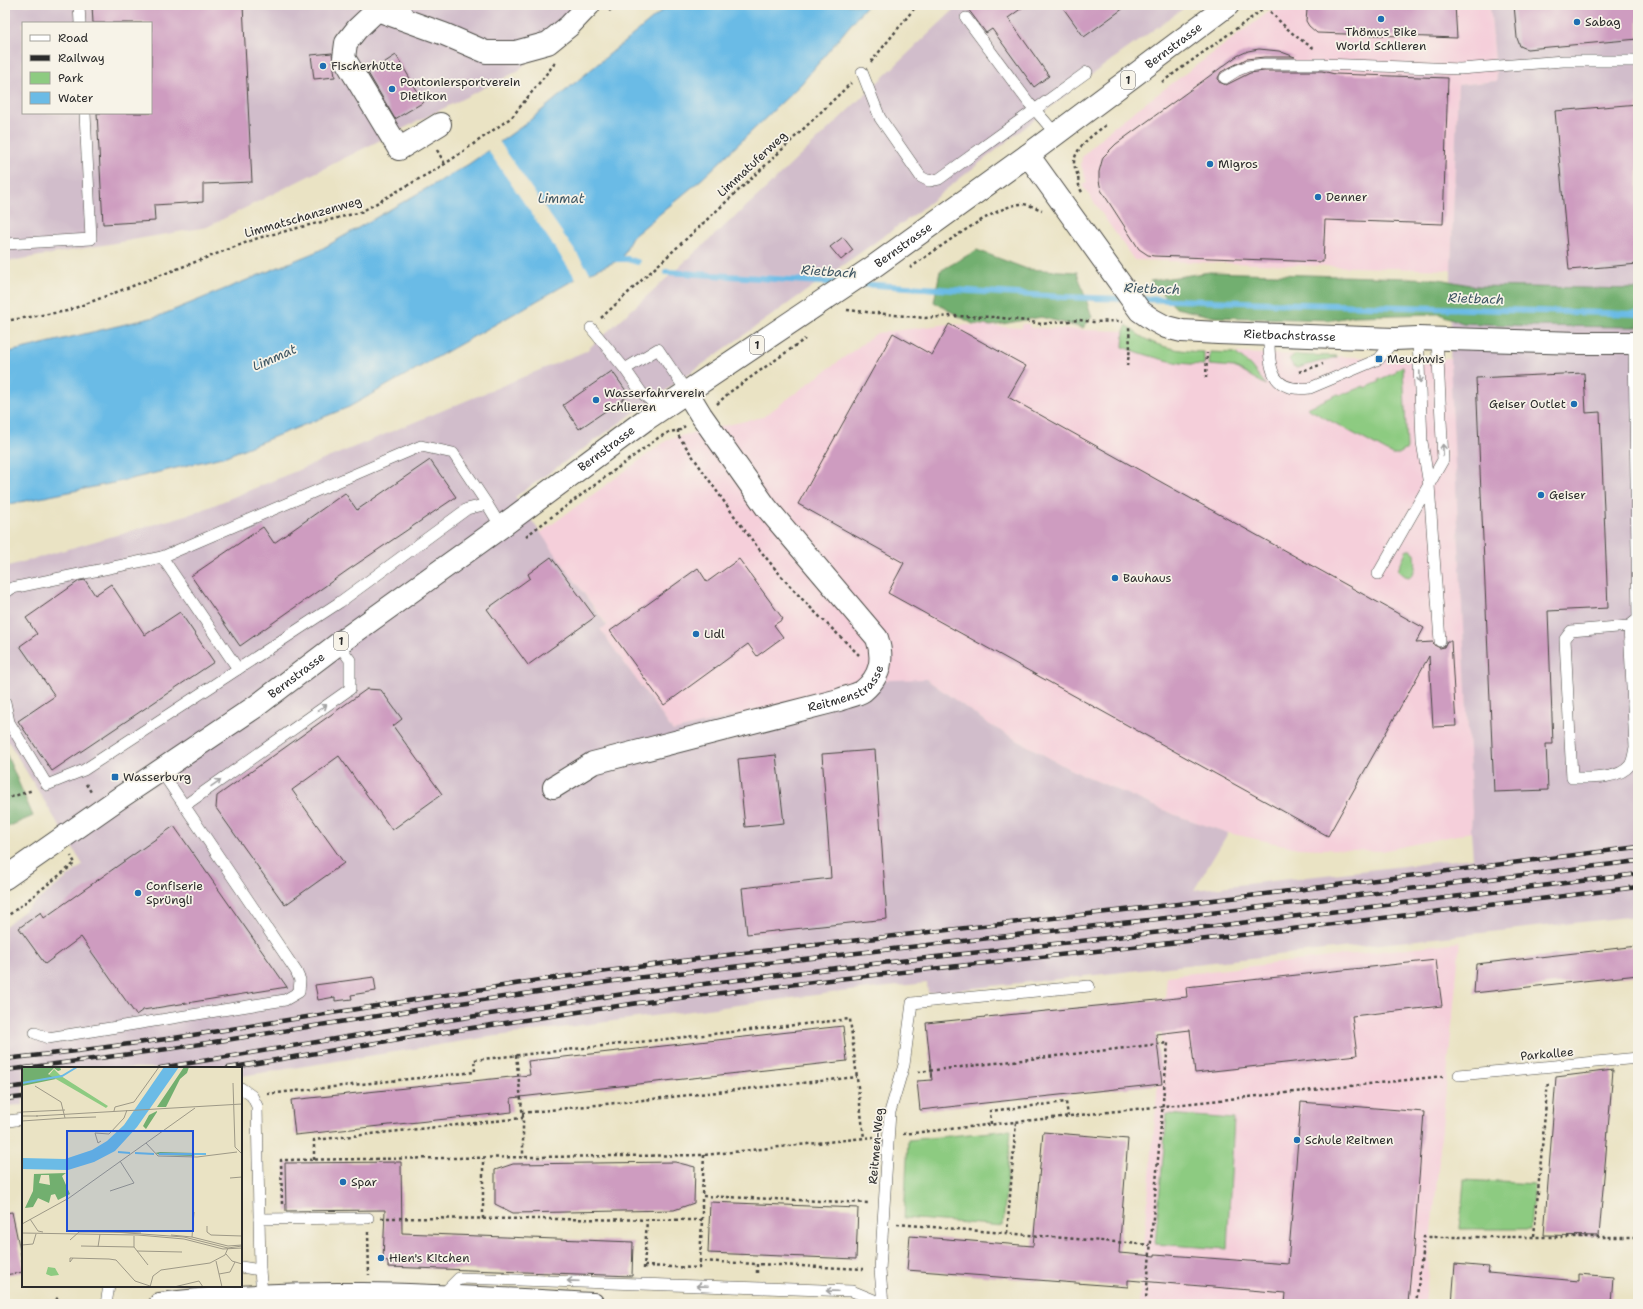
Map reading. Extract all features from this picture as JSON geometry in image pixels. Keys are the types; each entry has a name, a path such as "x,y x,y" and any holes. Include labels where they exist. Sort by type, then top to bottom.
{"main road":[{"name":"Bernstrasse","path":"5,878 254,707 338,644 661,410 873,267 1056,134 1228,5"},
{"path":"440,124 399,149 344,58 346,42 377,10 407,13 486,52 515,52 548,43 569,26 597,10"},
{"name":"Rietbachstrasse","path":"1028,154 1140,311 1166,327 1182,331 1268,336 1636,343"},
{"name":"Reitmenstrasse","path":"554,787 593,763 839,700 862,692 877,675 881,660 881,648 877,638 766,507 701,415 687,392"},
{"path":"160,1304 262,1294 356,1293 593,1304"}],"lane":[{"path":"79,5 80,22"},
{"path":"966,18 1034,109 1056,134"},
{"path":"1225,78 1248,66 1264,64 1322,64 1460,69 1563,61 1638,61"},
{"path":"862,72 880,118 921,177 929,181 939,179 1087,72"},
{"path":"5,244 91,239 85,114"},
{"path":"591,328 625,369 641,392 661,410"},
{"path":"1268,336 1269,362 1272,372 1277,380 1287,387 1298,390 1310,388 1379,359 1395,339"},
{"path":"1428,338 1422,442 1429,485 1440,641"},
{"path":"1378,574 1444,460 1428,338"},
{"path":"1629,626 1635,747 1630,766 1617,775 1595,778 1572,778 1565,639 1571,631 1629,626 1638,619 1636,343"},
{"path":"625,369 658,349 687,392"},
{"path":"5,593 12,588 162,557 420,446 453,452 501,527"},
{"path":"5,702 9,722 47,785 84,770 340,602 468,509 487,504"},
{"path":"162,557 238,669"},
{"path":"184,806 350,689 350,660 338,644"},
{"path":"35,1033 48,1038 285,1000 299,992 300,980 296,971 161,771"},
{"name":"Reitmen-Weg","path":"883,1304 880,1270 890,1112 904,1066 912,1003 1089,986"},
{"name":"Parkallee","path":"1459,1075 1638,1058"},
{"path":"242,1089 252,1096 257,1106 260,1270 262,1294"},
{"path":"8,1122 22,1119"},
{"path":"259,1219 368,1218"},
{"path":"242,1267 260,1270"},
{"path":"445,1296 448,1290 459,1278 852,1291 883,1304"},
{"path":"106,1304 109,1287"}],"path":[{"path":"597,10 615,5"},
{"name":"Limmatuferweg","path":"591,328 768,163 862,72 883,49 917,5"},
{"path":"1161,83 1267,6 1284,27 1304,43 1323,52 1322,64"},
{"name":"Limmatschanzenweg","path":"5,321 67,311 258,238 361,212 445,164 512,117 556,62"},
{"path":"1078,178 1074,162 1078,150 1089,137 1107,124"},
{"path":"441,156 445,164"},
{"path":"913,266 980,221 1005,207 1022,204 1036,208"},
{"path":"847,310 925,318 952,316 994,317 1041,324 1079,320 1093,322 1117,321 1130,323 1128,330 1130,349 1127,366"},
{"path":"1206,378 1207,348"},
{"path":"678,430 682,441 732,513 784,580 810,608 867,662 877,675"},
{"path":"5,798 47,785"},
{"path":"5,918 75,863 70,854"},
{"path":"252,1096 475,1072 474,1060 850,1019 864,1138"},
{"path":"902,1074 1168,1043 1146,1299"},
{"path":"516,1055 523,1118 523,1157"},
{"path":"1534,1236 1549,1066"},
{"path":"274,1160 704,1155 1459,1075"},
{"path":"522,1113 857,1077"},
{"path":"991,1124 990,1111 1066,1102 1068,1116"},
{"path":"314,1160 314,1140 523,1118"},
{"path":"1007,1233 1016,1122"},
{"path":"644,1266 699,1268 704,1155"},
{"path":"483,1158 483,1219"},
{"path":"281,1160 282,1219"},
{"path":"702,1196 884,1204"},
{"path":"369,1275 368,1218 702,1220"},
{"path":"644,1274 647,1219"},
{"path":"883,1223 1150,1245"},
{"path":"1416,1304 1424,1237 1638,1237"},
{"path":"700,1261 864,1269"},
{"path":"756,1288 757,1264"},
{"path":"56,1298 64,1304"}],"shaded area":[{"path":"5,5 580,5 518,71 207,227 5,262"},
{"path":"959,5 1188,5 1095,72 915,214 515,497 607,626 600,629 673,731 840,690 860,681 926,679 990,725 1069,769 1175,815 1228,833 1194,890 1473,858 1450,363 1451,270 1458,85 1497,81 1490,5 1638,5 1638,916 928,993 927,983 831,993 489,1037 242,1076 242,1067 22,1067 22,1105 5,1106 5,926 83,865 5,736 5,567 197,512 586,351 760,194"},
{"path":"1278,5 1490,5 1497,81 1458,85 1451,270 1134,260 1082,185 1087,183 1081,165 1082,157 1113,127"},
{"path":"949,324 1022,328 1022,324 1029,324 1030,328 1124,331 1165,349 1205,352 1450,359 1472,812 1471,832 1382,851 1298,848 1228,833 1175,815 1069,769 990,725 926,679 840,690 673,731 600,629 607,625 540,533 670,438 763,417 877,333"},
{"name":"Schule Reitmen","path":"1460,942 1425,1304 1139,1304 1167,976"}],"green space":[{"path":"977,250 1027,269 1077,272 1092,317 1083,328 1041,317 991,326 973,324 934,302 940,271"},
{"path":"1210,272 1439,279 1474,286 1638,289 1638,327 1533,326 1463,323 1439,314 1354,316 1333,320 1215,317 1176,308 1150,281"},
{"path":"1127,325 1135,332 1153,343 1173,349 1204,352 1204,365 1162,359 1123,347 1124,331"},
{"path":"1210,352 1235,353 1250,365 1266,385 1234,367 1209,365"},
{"path":"1294,355 1337,357 1297,368 1293,366 1289,359"},
{"path":"1403,367 1407,449 1397,455 1393,455 1307,408 1338,394 1341,395 1364,386 1365,388 1379,382 1378,380 1395,373 1396,369"},
{"path":"1408,550 1415,553 1416,560 1415,569 1409,577 1405,576 1398,570 1406,551"},
{"path":"5,751 33,816 5,828"},
{"path":"1167,1114 1234,1119 1227,1249 1155,1244"},
{"path":"1011,1130 1003,1226 904,1218 908,1140"},
{"path":"1464,1180 1534,1184 1530,1229 1460,1229"}],"water":[{"name":"Limmat","path":"669,5 867,5 801,84 703,178 631,238 622,259 579,277 349,407 226,456 118,482 5,505 5,353 159,316 318,251 469,164 524,125"}],"pier":[{"path":"499,141 591,274 577,280 487,149"}],"building":[{"path":"92,5 243,5 252,182 203,184 203,202 154,205 155,221 103,224 97,114 152,114 152,22 93,22"},
{"path":"965,5 1026,5 1008,18 1049,76 1034,87 992,29 986,33"},
{"path":"1061,5 1128,5 1084,37"},
{"name":"Thömus Bike World Schlieren","path":"1309,5 1455,5 1457,38 1317,33 1306,21"},
{"name":"Sabag","path":"1514,5 1638,5 1638,39 1527,49 1520,46 1517,38"},
{"path":"1259,49 1279,51 1295,57 1264,57 1246,59 1221,72 1218,78 1219,82 1226,85 1250,73 1264,71 1322,71 1335,74 1448,78 1443,224 1325,220 1323,262 1154,256 1148,255 1139,249 1101,190 1099,172 1103,157 1116,144 1237,56 1248,51"},
{"name":"Fischerhütte","path":"332,53 335,77 314,79 311,55"},
{"name":"Pontoniersportverein Dietikon","path":"396,55 424,102 395,119 368,73"},
{"path":"1638,104 1638,264 1569,270 1555,111"},
{"path":"843,237 853,250 841,260 830,247"},
{"name":"Bauhaus","path":"949,324 1026,366 1008,397 1424,628 1416,643 1433,642 1434,645 1440,648 1444,647 1447,641 1451,641 1456,726 1433,727 1429,656 1328,836 888,593 904,563 798,504 893,333 932,355"},
{"name":"Wasserfahrverein Schlieren","path":"612,371 629,395 579,429 563,405"},
{"path":"1584,373 1586,413 1600,412 1608,608 1548,611 1553,744 1546,744 1548,790 1494,792 1476,378"},
{"path":"430,460 456,497 348,570 240,646 191,576 263,527 274,543 345,493 357,510"},
{"path":"551,557 595,617 528,665 487,609 530,578 528,574"},
{"name":"Lidl","path":"739,559 783,619 774,625 783,637 757,656 748,644 664,705 610,631 698,568 707,582"},
{"path":"85,580 95,595 111,584 145,635 180,612 214,662 52,771 18,721 55,696 20,646 37,634 26,618 79,581"},
{"path":"367,689 381,690 402,719 393,726 442,794 392,830 339,756 292,790 344,863 285,905 216,808 217,796"},
{"path":"875,750 887,919 747,934 742,888 831,878 822,754"},
{"path":"776,755 784,823 745,827 738,759"},
{"path":"174,826 287,987 143,1010 136,1015 81,937 45,964 19,928 41,912 44,918"},
{"path":"1638,946 1638,975 1474,993 1476,964"},
{"path":"1436,960 1442,1006 1352,1016 1357,1055 1195,1073 1190,1030 1156,1034 1162,1084 920,1110 917,1081 932,1080 926,1023 1187,997 1186,987"},
{"path":"374,977 376,991 351,995 352,999 335,1001 335,997 318,1000 315,985"},
{"path":"843,1026 847,1061 511,1098 512,1112 295,1135 291,1100 530,1075 528,1061"},
{"path":"1613,1070 1599,1236 1544,1235 1556,1077"},
{"path":"1301,1102 1424,1112 1408,1304 1285,1304 1286,1293 1128,1280 1128,1287 907,1270 910,1236 1033,1246 1043,1132 1128,1139 1119,1253 1155,1256 1155,1254 1288,1264"},
{"path":"401,1162 402,1233 633,1242 632,1276 388,1267 388,1261 383,1260 385,1210 286,1211 285,1163"},
{"path":"675,1162 695,1167 694,1203 674,1210 513,1213 495,1204 495,1170 513,1164"},
{"path":"710,1202 858,1208 856,1259 708,1253"},
{"path":"12,1212 22,1260 22,1272 5,1275 5,1213"},
{"path":"1455,1264 1489,1267 1488,1273 1579,1281 1579,1274 1613,1277 1611,1304 1452,1304"}],"waterway":[{"name":"Rietbach","path":"615,259 627,259 637,262"},
{"name":"Rietbach","path":"666,272 837,283"},
{"name":"Rietbach","path":"860,284 1063,297 1125,299"},
{"name":"Rietbach","path":"1138,299 1638,314"}],"railway":[{"path":"5,1059 174,1038 540,980 735,954 1249,896 1638,847"},
{"path":"32,1067 175,1048 447,1005 635,978 1228,911 1638,861"},
{"path":"166,1067 449,1020 637,992 1224,925 1638,874"},
{"path":"234,1067 405,1038 638,1003 838,979 1225,937 1638,887"},
{"path":"5,1070 22,1068"},
{"path":"5,1088 22,1086"},
{"path":"5,1099 22,1097"}],"place":[{"name":"Thömus Bike World Schlieren","path":"1381,19"},
{"name":"Sabag","path":"1577,22"},
{"name":"Fischerhütte","path":"323,66"},
{"name":"Pontoniersportverein Dietikon","path":"392,89"},
{"name":"Migros","path":"1210,164"},
{"name":"Denner","path":"1318,197"},
{"name":"Meuchwis","path":"1379,359"},
{"name":"Wasserfahrverein Schlieren","path":"596,400"},
{"name":"Geiser Outlet","path":"1574,404"},
{"name":"Geiser","path":"1541,495"},
{"name":"Bauhaus","path":"1115,578"},
{"name":"Lidl","path":"696,634"},
{"name":"Wasserburg","path":"115,777"},
{"name":"Confiserie Sprüngli","path":"138,893"},
{"name":"Schule Reitmen","path":"1297,1140"},
{"name":"Spar","path":"343,1182"},
{"name":"Hien's Kitchen","path":"381,1258"}]}
